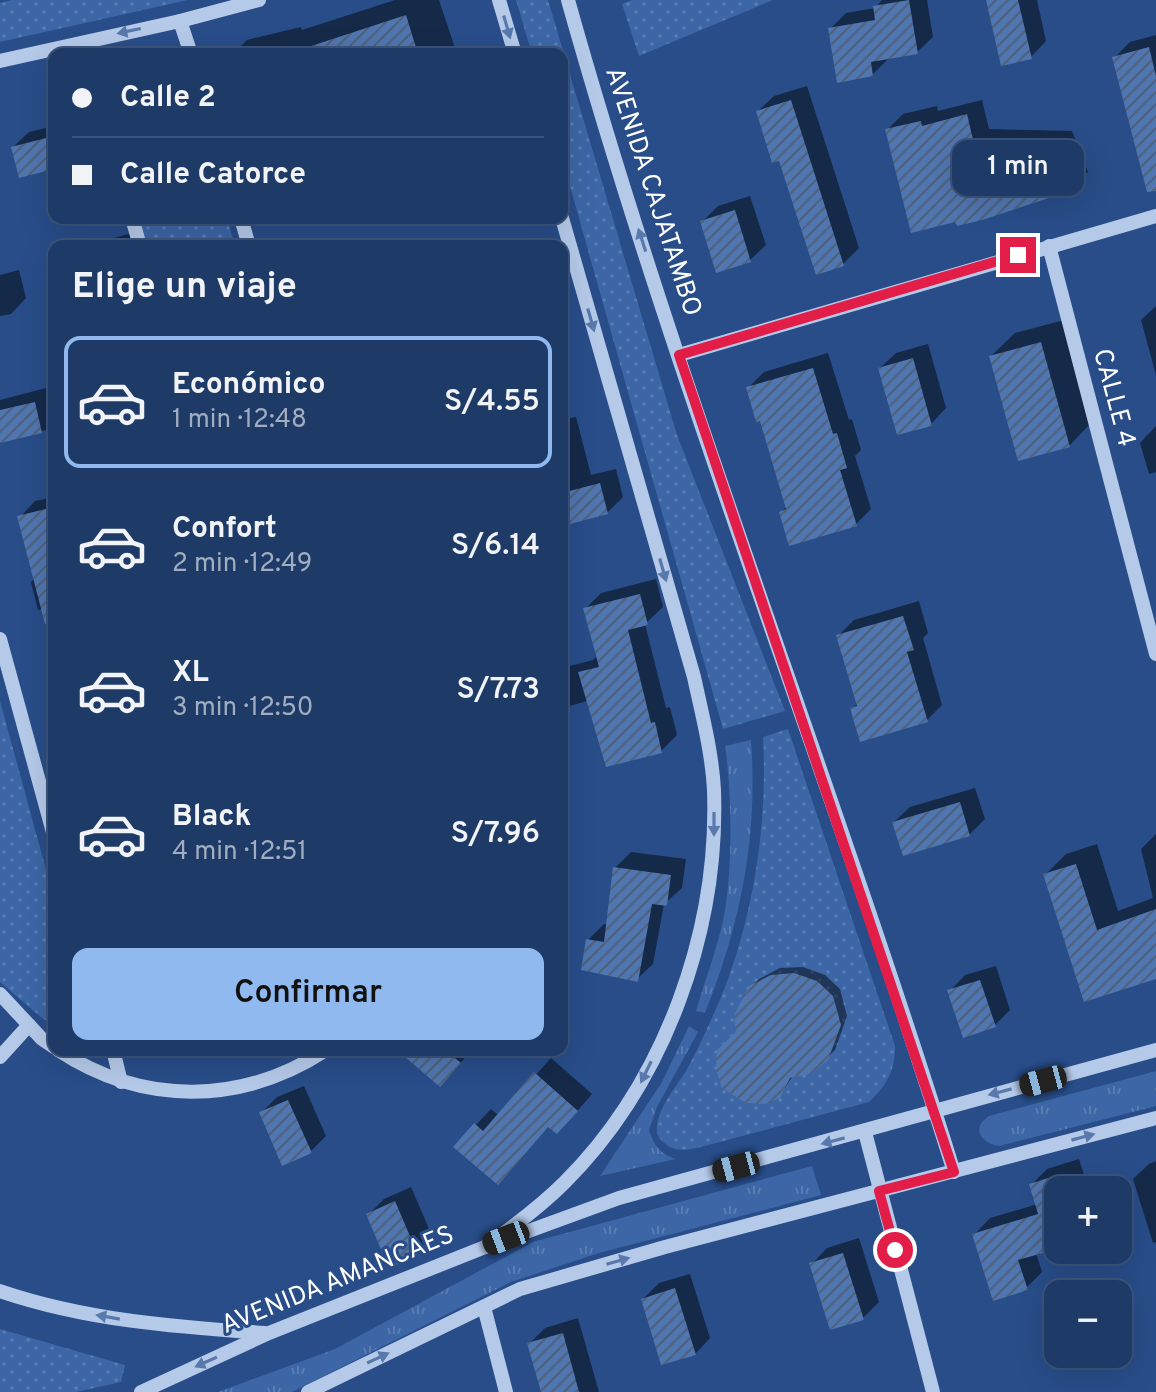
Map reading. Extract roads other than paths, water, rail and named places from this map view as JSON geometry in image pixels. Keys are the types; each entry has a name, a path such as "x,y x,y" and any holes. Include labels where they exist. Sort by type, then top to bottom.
{"street":[{"path":"499,0 513,48"},
{"name":"AVENIDA CAJATAMBO","path":"568,0 679,355 954,1172"},
{"path":"85,48 250,1"},
{"path":"180,21 189,48"},
{"path":"0,61 48,54"},
{"path":"679,355 1156,216"},
{"path":"485,1247 528,1216 566,1181 603,1138 641,1082 668,1026 693,962 713,849 714,788 694,677 564,224"},
{"name":"CALLE 4","path":"1049,246 1156,654"},
{"path":"0,639 48,814"},
{"path":"0,994 48,1041"},
{"path":"0,1057 29,1025"},
{"name":"AVENIDA AMANCAES","path":"141,1392 269,1333 485,1247 619,1198 1156,1050"},
{"path":"68,1056 121,1082 166,1091 212,1092 256,1084 299,1068 317,1056"},
{"path":"114,1056 121,1082"},
{"path":"308,1392 520,1289 665,1247 1156,1118"},
{"path":"865,1132 933,1392"},
{"path":"0,1291 45,1305 121,1320 269,1333"},
{"path":"484,1307 506,1392"}]}
